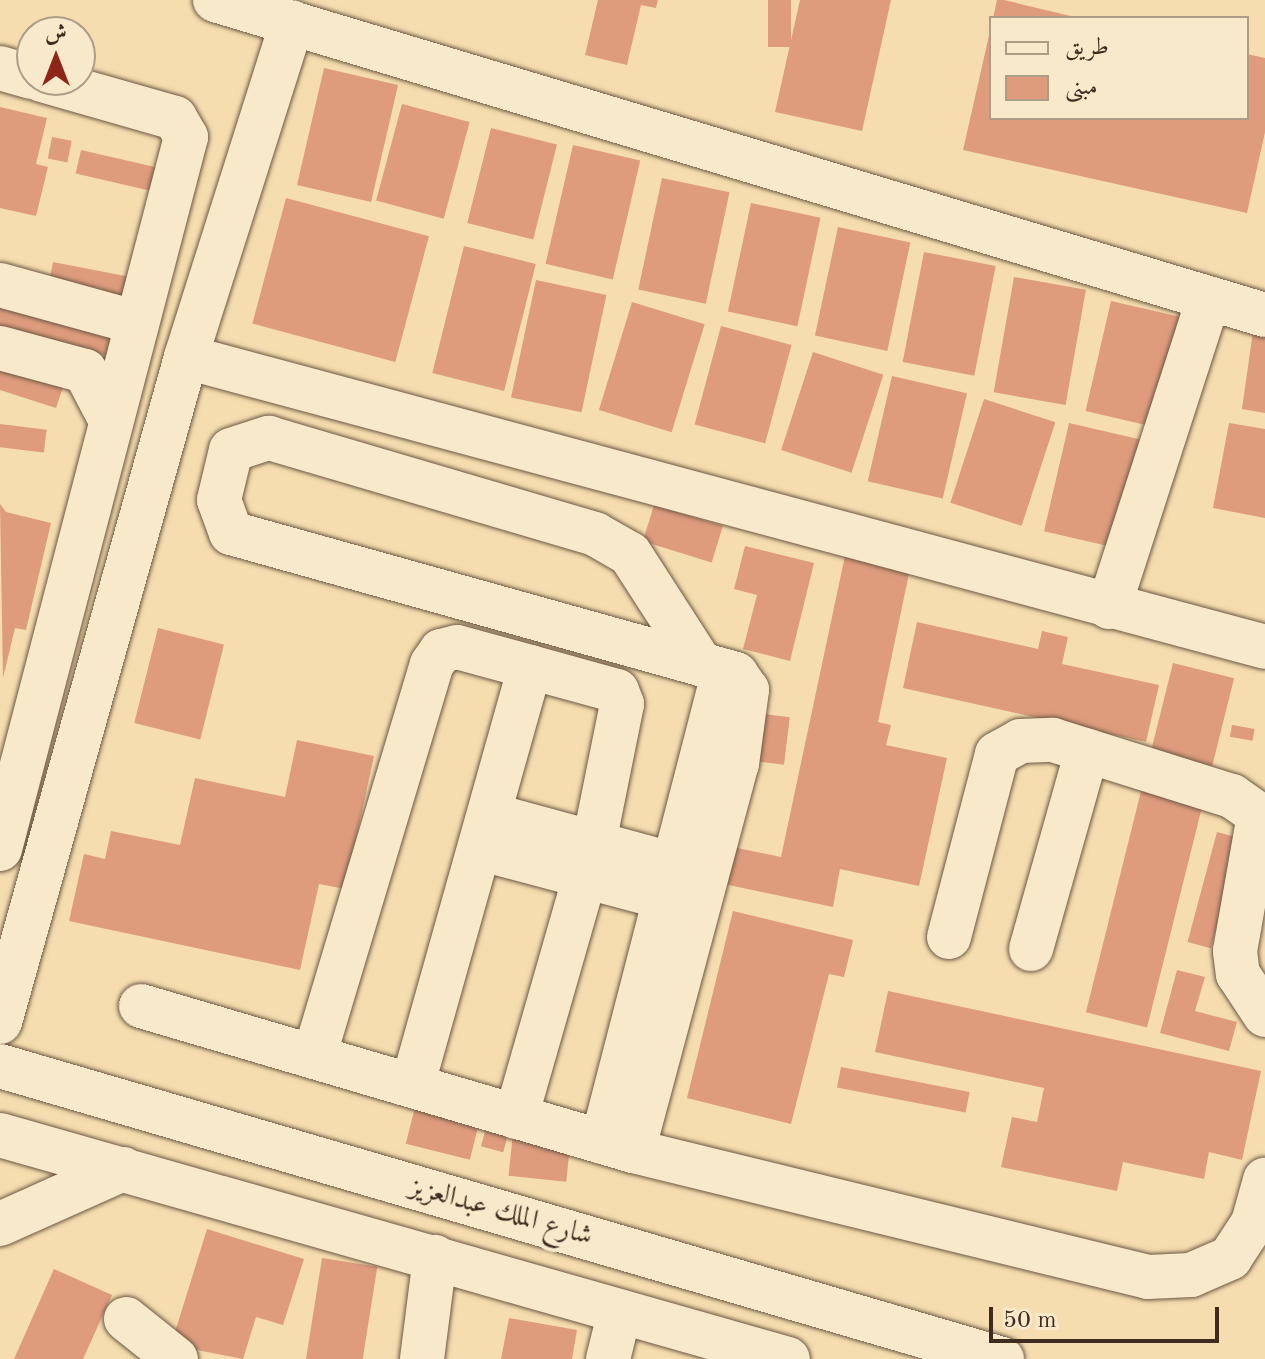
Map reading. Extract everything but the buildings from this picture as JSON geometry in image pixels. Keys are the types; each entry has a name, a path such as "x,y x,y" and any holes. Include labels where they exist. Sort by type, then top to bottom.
{"street":[{"path":"215,0 1265,315"},
{"path":"0,1022 186,357 292,22"},
{"path":"0,849 109,417 186,137 175,118 96,95"},
{"path":"0,285 134,322"},
{"path":"1109,607 1208,300"},
{"path":"0,348 85,371 109,417"},
{"path":"186,357 1265,647"},
{"path":"617,1146 686,886 750,700 736,674 231,533 219,500 231,450 269,438 595,534 630,554 712,667"},
{"path":"314,1057 432,664 441,651 457,647 617,691 622,704 589,860 516,1117"},
{"path":"412,1086 487,832 530,667"},
{"path":"949,937 997,754 1031,741 1087,751 1232,796 1259,815 1235,951 1238,974 1264,1012"},
{"path":"1031,949 1087,751"},
{"path":"487,832 686,886"},
{"path":"141,1006 617,1146 1148,1277 1191,1275 1230,1258 1253,1223 1265,1180"},
{"name":"شارع الملك عبدالعزيز","path":"0,1066 1002,1359"},
{"path":"0,1135 788,1359"},
{"path":"0,1224 123,1169"},
{"path":"422,1359 435,1257"},
{"path":"608,1359 620,1311"},
{"path":"126,1319 176,1359"}]}
